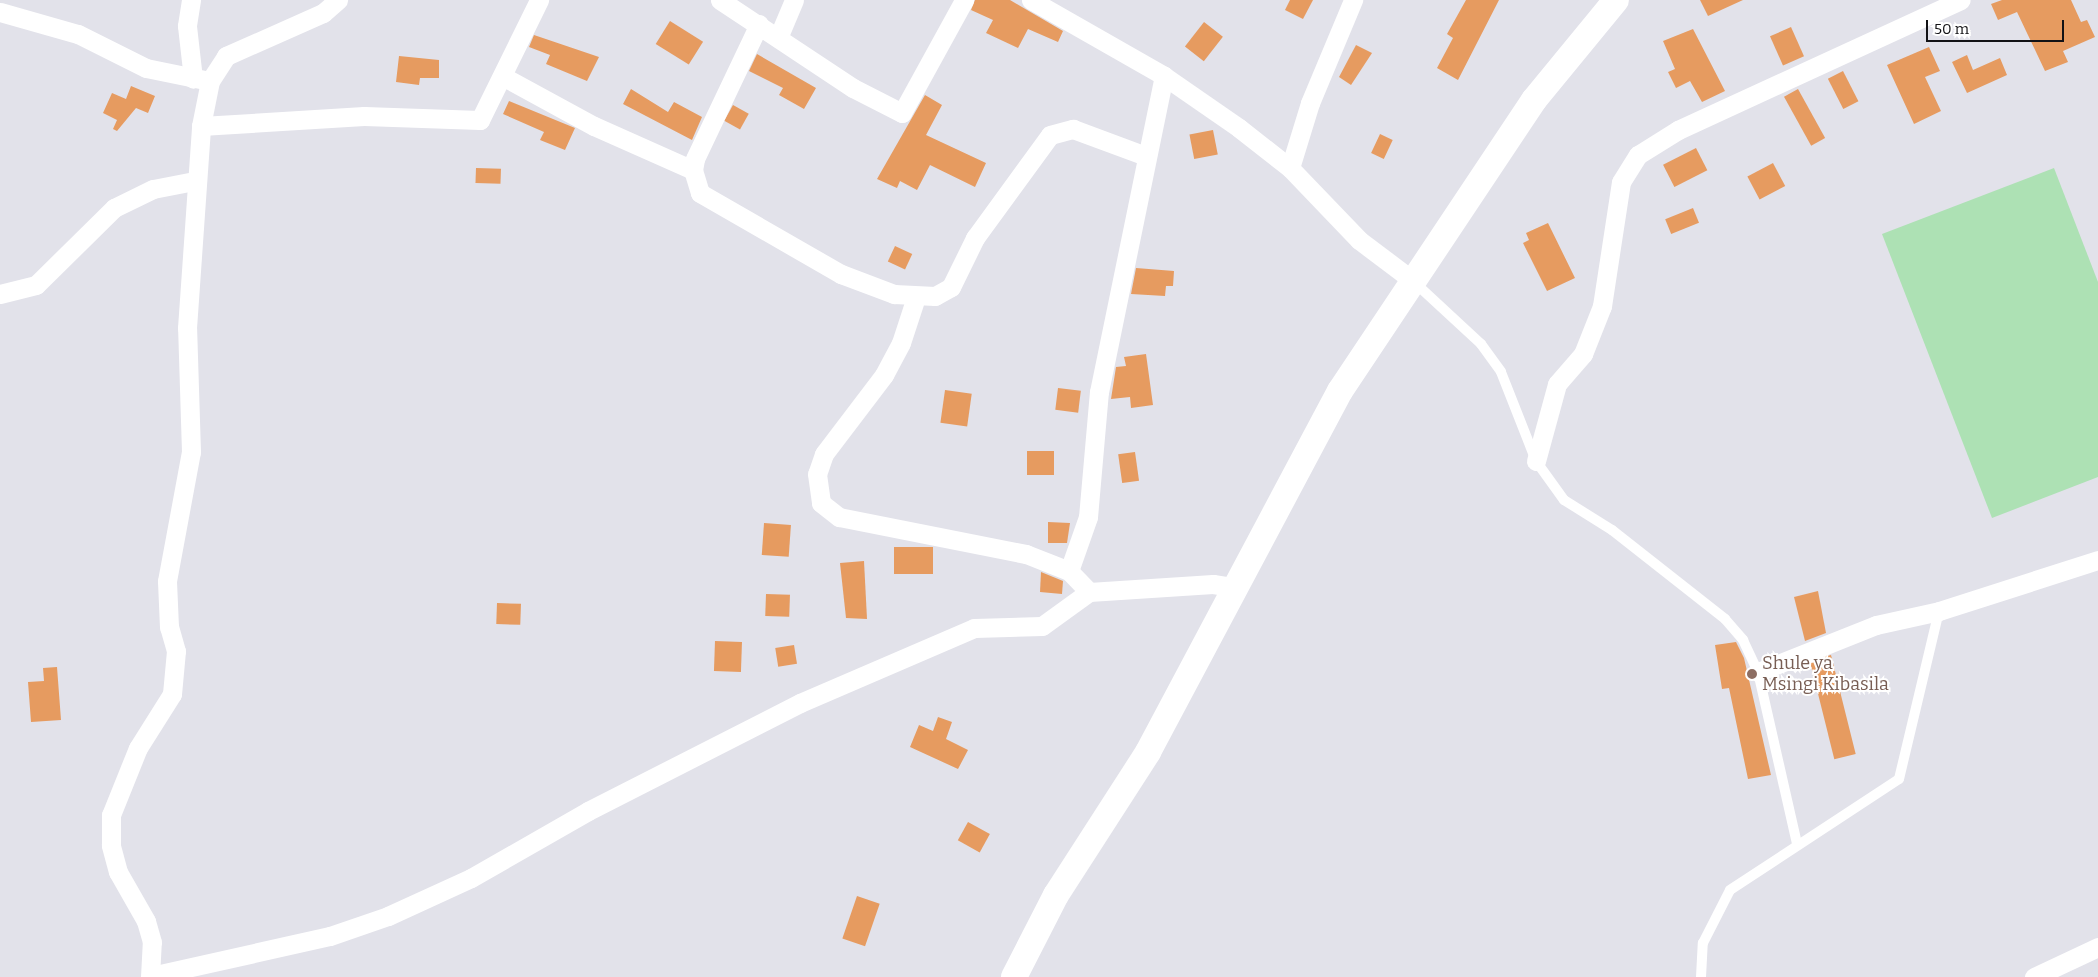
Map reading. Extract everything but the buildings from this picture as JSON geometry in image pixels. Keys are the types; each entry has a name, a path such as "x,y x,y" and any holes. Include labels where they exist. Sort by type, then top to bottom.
{"main road":[{"path":"1014,977 1056,895 1148,752 1237,588 1340,391 1412,280 1534,100 1616,0"}],"street":[{"path":"191,0 187,26 202,80 201,126 194,181 187,328 191,452 167,580 169,627 176,651 172,694 138,748 111,815 111,845 118,872 146,921 152,942 150,977 330,936 388,916 471,878 588,811 800,704 974,628 1042,626 1090,592 1213,584 1237,588"},
{"path":"202,80 226,56 323,13 338,0"},
{"path":"201,126 364,116 480,120 504,77 539,0"},
{"path":"720,0 759,24 853,88 902,113 964,0"},
{"path":"778,38 794,0"},
{"path":"1031,0 1164,76 1290,168 1360,240 1412,280"},
{"path":"1290,168 1310,103 1353,0"},
{"path":"1536,461 1557,384 1583,354 1602,306 1621,182 1638,155 1678,130 1960,0"},
{"path":"0,12 78,34 146,68 202,80"},
{"path":"759,24 693,170 700,193 841,274 916,297 935,296 951,287 975,238 1050,135 1073,129 1146,156"},
{"path":"1069,571 1088,517 1099,392 1146,156 1164,76"},
{"path":"504,77 594,126 693,170"},
{"path":"0,294 36,285 114,208 153,189 194,181"},
{"path":"916,297 901,343 884,375 824,454 817,474 821,503 839,517 1026,554 1069,571 1090,592"},
{"path":"1758,672 1814,646 1939,611 2098,560"},
{"path":"2034,977 2098,947"}],"lane":[{"path":"1412,280 1481,344 1501,372 1536,461 1564,500 1612,530 1725,619 1743,640 1758,672 1797,844"},
{"path":"1701,977 1703,943 1730,890 1898,779 1939,611"}],"green space":[{"path":"2054,168 2098,282 2098,477 1992,518 1882,234"}],"place":[{"name":"Shule ya Msingi Kibasila","path":"1752,674"}]}
